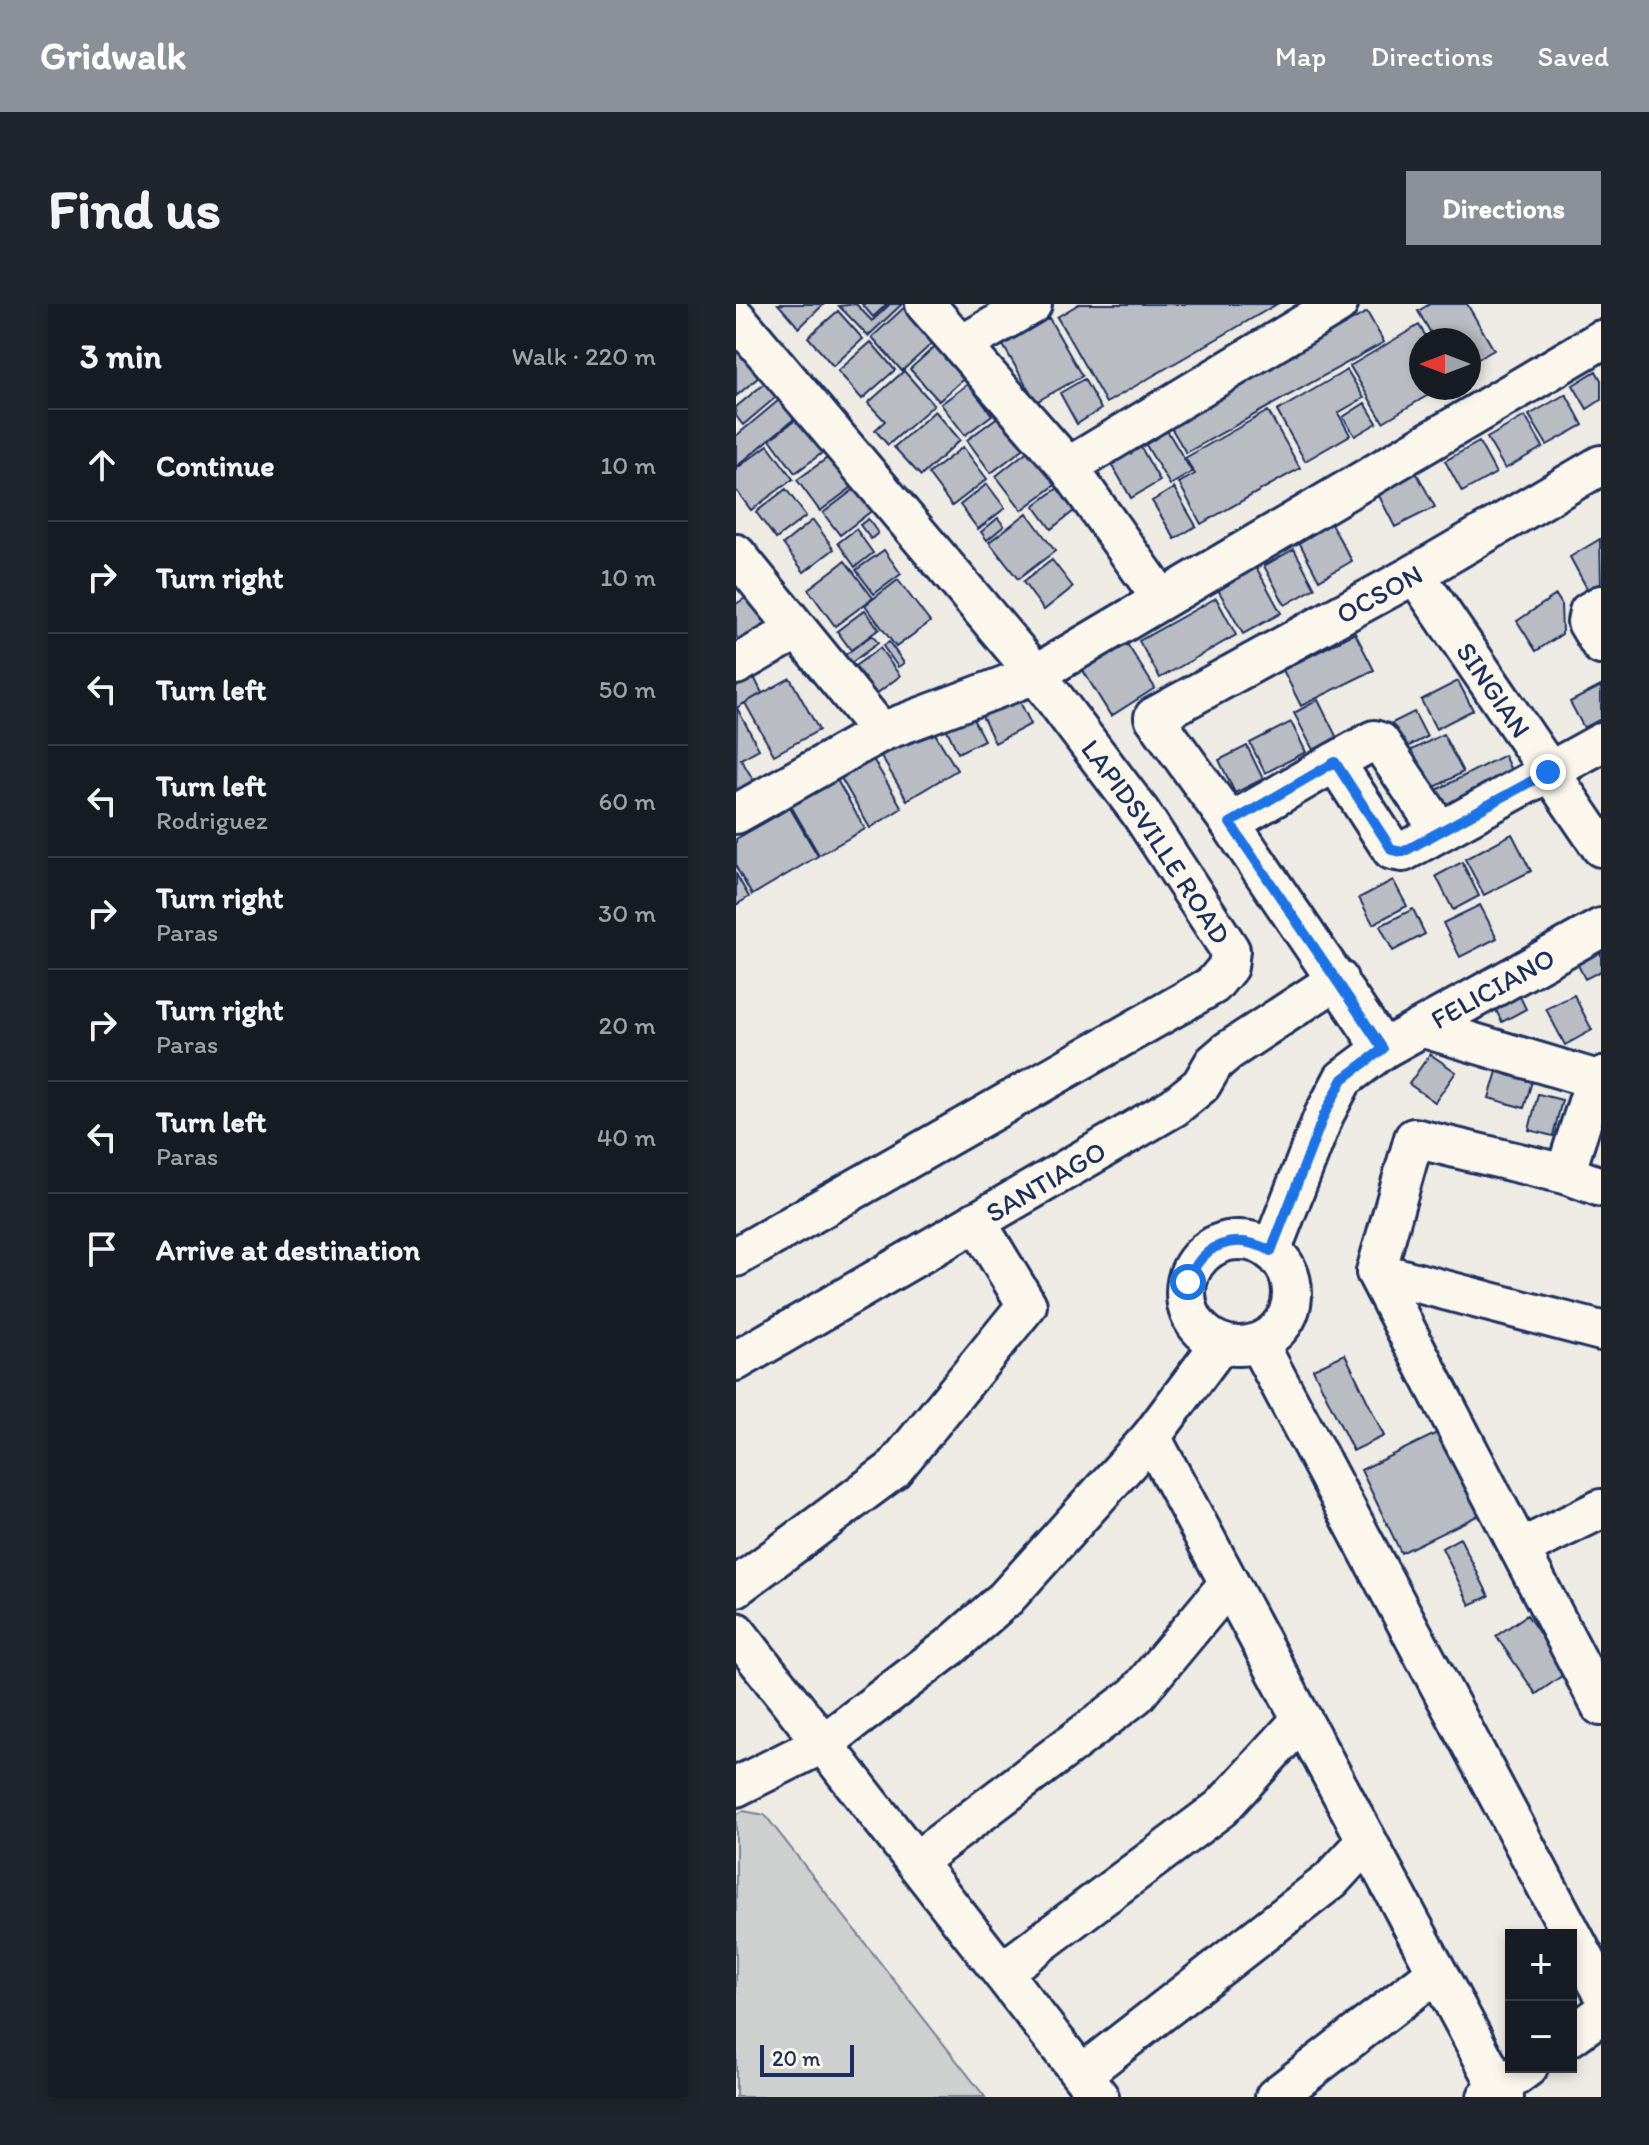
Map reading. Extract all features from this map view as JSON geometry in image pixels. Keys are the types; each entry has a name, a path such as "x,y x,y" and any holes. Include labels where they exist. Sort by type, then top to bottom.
{"street":[{"path":"925,304 1068,467 1161,598"},
{"path":"962,345 1032,304"},
{"path":"1068,467 1338,304"},
{"name":"LAPIDSVILLE ROAD","path":"736,318 1036,674 1140,812 1230,950 1228,967 1213,985 736,1257"},
{"path":"736,814 881,732 1036,674 1601,340"},
{"name":"OCSON","path":"1230,823 1154,717 1415,574 1601,465"},
{"path":"736,554 881,732"},
{"name":"SINGIAN","path":"1415,574 1601,847"},
{"path":"1601,605 1589,612 1587,622 1601,645"},
{"path":"736,665 797,630"},
{"path":"1383,1049 1230,823 1374,740 1380,742 1440,831"},
{"path":"1335,762 1392,850 1403,852 1601,743"},
{"name":"FELICIANO","path":"1271,1251 1324,1115 1343,1079 1383,1049 1601,928"},
{"name":"SANTIAGO","path":"736,1361 1174,1107 1201,1085 1214,1063 1228,1051 1338,979"},
{"path":"1424,1028 1599,1080 1565,1174"},
{"path":"1601,1187 1565,1174 1414,1138 1376,1272 1601,1706"},
{"path":"736,1587 893,1470 1027,1305 976,1221"},
{"path":"1243,1240 1271,1251 1289,1275 1291,1304 1277,1331 1258,1343 1235,1346 1208,1336 1190,1312 1188,1282 1193,1268 1202,1256 1228,1241 1243,1240"},
{"path":"1376,1272 1601,1331"},
{"path":"736,1787 824,1743 950,1647 1006,1598 1151,1437 1221,1343"},
{"path":"1258,1343 1601,1989"},
{"path":"1151,1437 1437,1972 1504,2087"},
{"path":"1520,1549 1601,1509"},
{"path":"918,1860 1136,1695 1229,1583"},
{"path":"736,1632 918,1860 1091,2086 1331,1880 1367,1841"},
{"path":"1002,1972 1221,1808 1302,1719"},
{"path":"1275,2097 1437,1972"},
{"path":"1577,2032 1601,2014"}],"shaded area":[{"path":"743,1811 765,1815 985,2097 736,2097 736,1815"}],"building":[{"path":"778,304 824,304 799,328"},
{"path":"856,304 872,321 890,304 902,304 868,336 839,306"},
{"path":"862,304 887,304 873,317"},
{"path":"908,304 938,338 902,371 872,337"},
{"path":"1079,304 1277,304 1106,403 1057,317"},
{"path":"1430,304 1467,304 1494,350 1481,357 1481,328 1428,328 1418,311"},
{"path":"838,311 863,339 833,366 808,337"},
{"path":"1367,312 1384,342 1186,453 1169,424"},
{"path":"1049,318 1082,376 1036,402 1003,345"},
{"path":"1409,331 1409,400 1420,400 1383,422 1350,366"},
{"path":"942,340 971,372 939,401 910,369"},
{"path":"871,342 895,370 862,399 838,371"},
{"path":"736,349 760,376 736,396"},
{"path":"1347,370 1364,398 1338,413 1350,435 1305,461 1277,411"},
{"path":"904,371 934,405 888,445 875,430 885,421 868,403"},
{"path":"1596,371 1601,380 1601,400 1587,409 1573,385"},
{"path":"1084,379 1101,409 1077,424 1060,393"},
{"path":"765,383 776,397 743,425 736,416 736,407"},
{"path":"968,384 992,415 965,435 941,404"},
{"path":"1566,394 1583,425 1547,445 1529,415"},
{"path":"785,395 800,414 736,467 736,436"},
{"path":"1365,403 1377,423 1355,436 1343,417"},
{"path":"1011,407 1035,440 991,473 967,440"},
{"path":"935,411 960,440 921,476 894,447"},
{"path":"1268,411 1300,468 1201,524 1179,483 1195,474 1185,458"},
{"path":"801,416 826,450 795,473 770,439"},
{"path":"1525,416 1543,447 1505,469 1487,438"},
{"path":"1165,427 1192,472 1170,485 1143,440"},
{"path":"1040,441 1067,476 1022,510 996,476"},
{"path":"1479,442 1496,473 1462,492 1445,461"},
{"path":"1139,444 1160,481 1131,498 1110,461"},
{"path":"768,445 793,479 751,510 736,490 736,469"},
{"path":"963,447 987,479 952,506 928,474"},
{"path":"837,451 859,482 820,511 797,480"},
{"path":"1416,472 1435,507 1395,527 1377,492"},
{"path":"861,484 878,506 840,535 823,513"},
{"path":"987,484 1005,508 978,529 960,505"},
{"path":"1062,485 1079,507 1051,529 1034,506"},
{"path":"1174,488 1196,526 1175,539 1152,501"},
{"path":"786,489 806,516 776,539 756,512"},
{"path":"1027,513 1055,551 1018,579 989,542"},
{"path":"998,518 1004,526 987,540 981,532"},
{"path":"868,519 878,533 871,539 860,525"},
{"path":"813,520 834,549 804,572 783,544"},
{"path":"1330,522 1352,561 1319,580 1298,540"},
{"path":"856,529 873,553 855,567 838,543"},
{"path":"1600,539 1601,585 1589,592 1570,557"},
{"path":"1294,549 1315,588 1285,605 1264,566"},
{"path":"884,550 901,574 874,594 856,570"},
{"path":"1052,560 1073,587 1044,610 1023,582"},
{"path":"845,561 873,598 835,626 808,589"},
{"path":"1256,567 1281,613 1243,634 1217,588"},
{"path":"898,580 930,622 896,647 865,605"},
{"path":"752,594 770,623 740,642 736,636 736,604"},
{"path":"1556,595 1561,603 1562,634 1536,651 1517,621"},
{"path":"1216,598 1236,635 1160,678 1139,641"},
{"path":"865,610 879,629 851,650 837,631"},
{"path":"1355,633 1374,670 1301,706 1283,670"},
{"path":"872,635 878,643 851,663 845,655"},
{"path":"1122,636 1155,688 1111,716 1079,664"},
{"path":"889,642 904,663 898,667 883,646"},
{"path":"880,648 900,676 876,694 855,666"},
{"path":"754,677 762,693 736,708 736,687"},
{"path":"790,678 819,730 774,755 745,703"},
{"path":"1458,681 1473,710 1436,729 1421,700"},
{"path":"1012,686 1031,724 995,743 976,704"},
{"path":"1601,686 1601,719 1584,728 1570,702"},
{"path":"1318,700 1337,738 1313,750 1294,713"},
{"path":"737,708 759,749 741,759 755,783 736,794"},
{"path":"1414,712 1427,737 1395,753 1382,728"},
{"path":"970,713 984,740 958,753 945,726"},
{"path":"928,722 957,770 907,800 878,751"},
{"path":"1291,722 1306,752 1265,773 1250,743"},
{"path":"1443,734 1463,772 1424,793 1404,754"},
{"path":"1247,746 1263,779 1235,793 1219,760"},
{"path":"1504,755 1514,777 1441,816 1429,794"},
{"path":"873,759 902,808 870,828 841,778"},
{"path":"837,780 865,829 819,855 791,806"},
{"path":"790,808 818,856 752,895 736,867 736,839"},
{"path":"1512,834 1531,871 1484,895 1465,859"},
{"path":"1462,862 1479,896 1453,910 1436,876"},
{"path":"736,874 749,897 736,905"},
{"path":"1393,880 1407,906 1373,924 1359,898"},
{"path":"1480,905 1497,938 1460,957 1443,923"},
{"path":"1413,909 1425,934 1393,951 1380,926"},
{"path":"1601,939 1601,971 1585,979 1570,949"},
{"path":"1511,978 1526,1009 1502,1022 1486,991"},
{"path":"1574,995 1592,1030 1565,1045 1546,1009"},
{"path":"1430,1054 1456,1072 1435,1102 1409,1084"},
{"path":"1498,1068 1533,1078 1524,1108 1489,1098"},
{"path":"1538,1094 1562,1100 1553,1136 1529,1130"},
{"path":"1345,1354 1384,1436 1353,1451 1313,1369"},
{"path":"1441,1431 1481,1514 1401,1553 1361,1470"},
{"path":"1460,1538 1489,1596 1470,1605 1442,1548"},
{"path":"1527,1615 1566,1673 1536,1694 1496,1636"}],"route":[{"path":"1188,1282 1202,1256 1228,1241 1243,1240 1271,1251 1324,1115 1343,1079 1361,1062 1383,1049 1230,823 1335,762 1392,850 1403,852 1548,772"}]}
